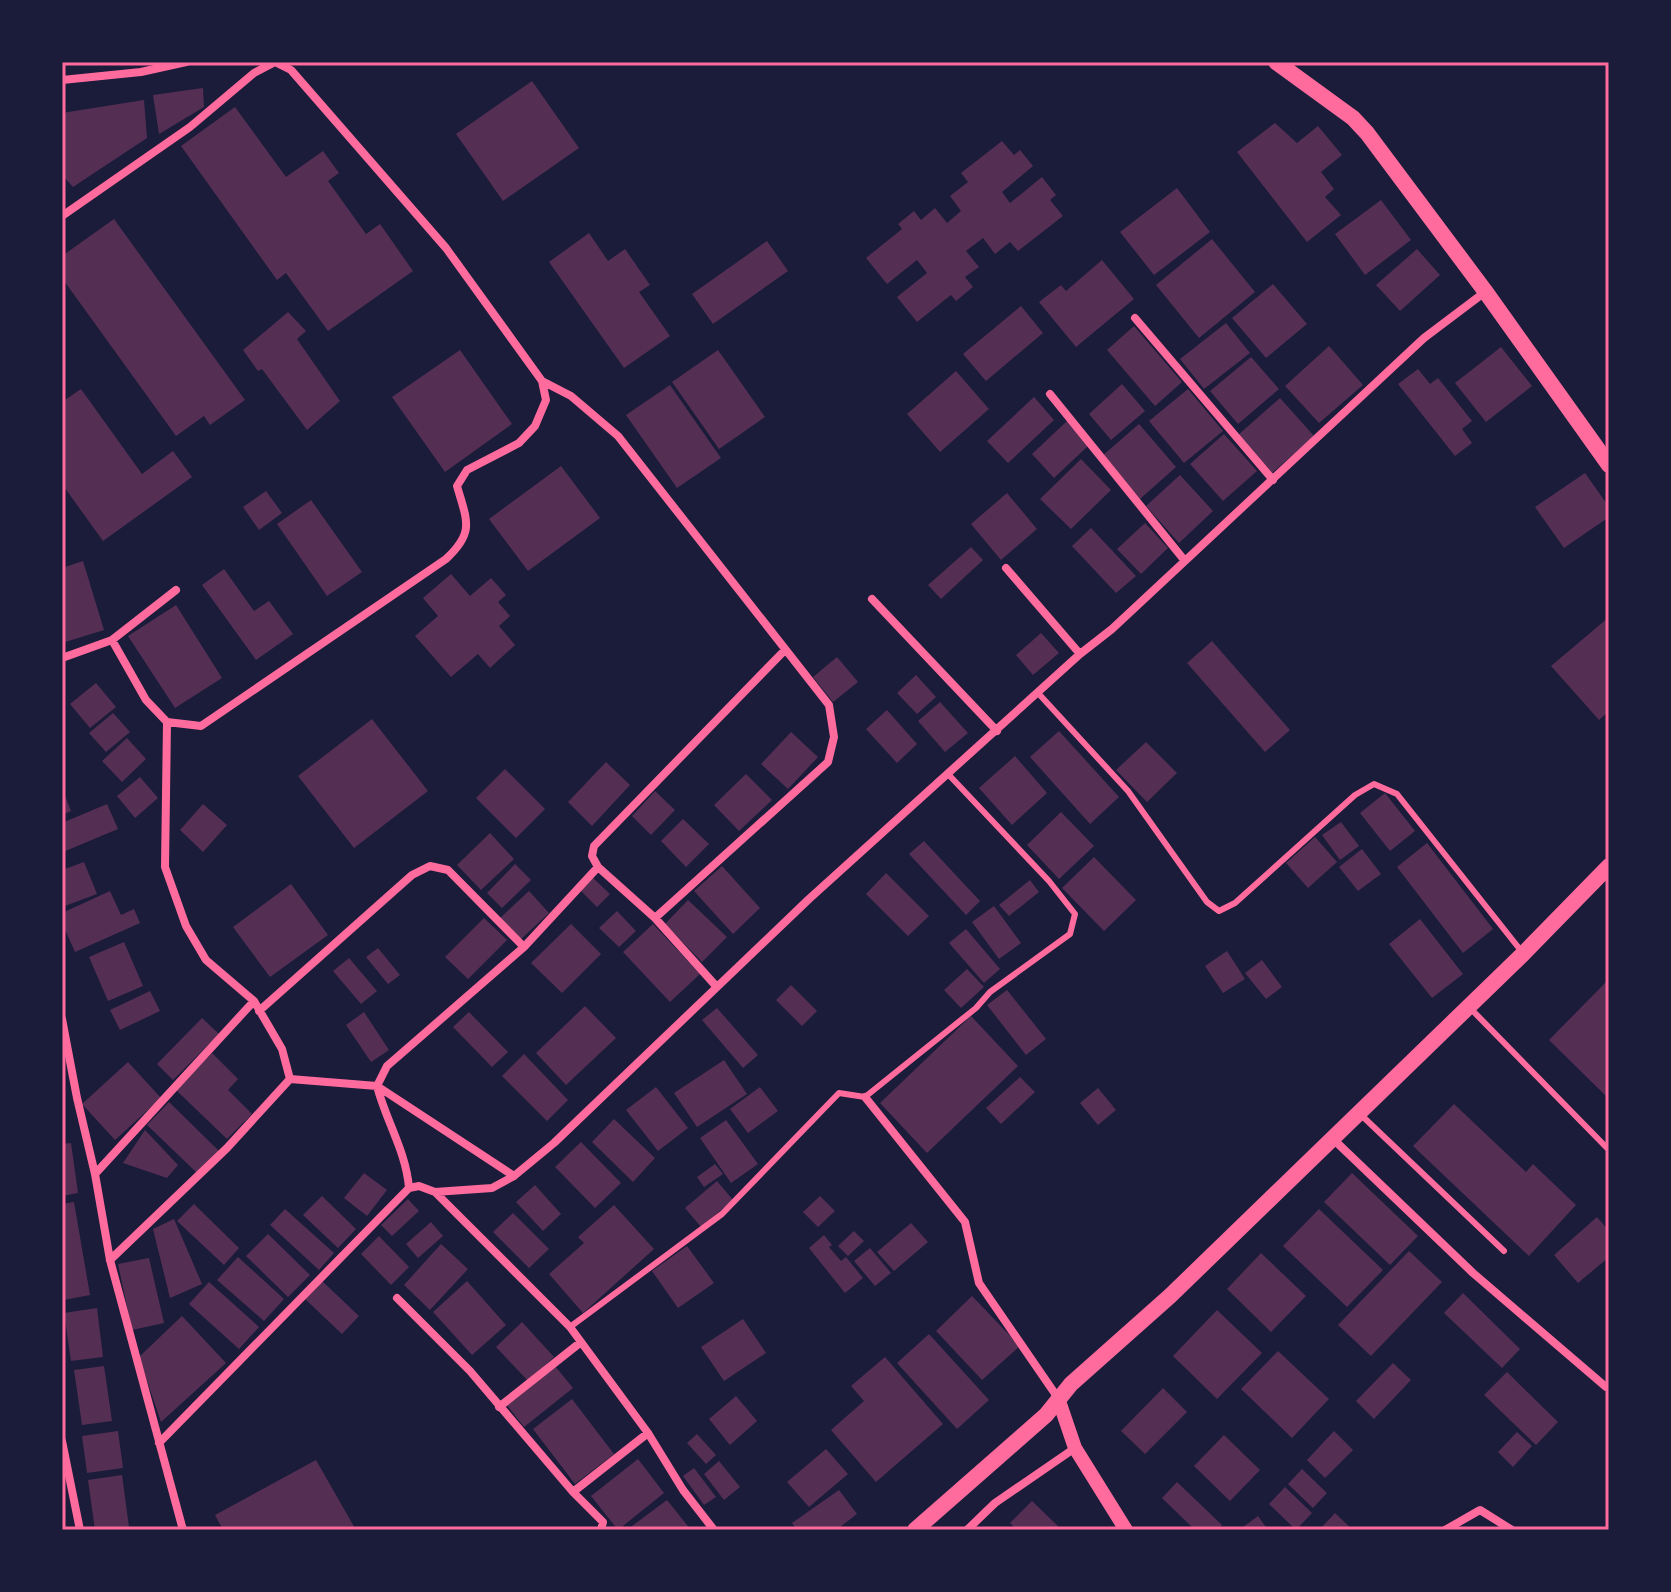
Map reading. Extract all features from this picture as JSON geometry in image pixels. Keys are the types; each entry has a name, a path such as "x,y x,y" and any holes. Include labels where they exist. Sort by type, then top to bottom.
{"main road":[{"path":"1276,62 1353,118 1367,133 1609,465"},
{"path":"900,1530 1058,1398 1100,1356 1170,1296 1523,954 1609,866"},
{"path":"915,1530 1043,1411"}],"street":[{"path":"62,80 141,72 186,62"},
{"path":"62,216 190,127 254,73 275,62 291,70 446,248 542,381 546,400 535,426 519,443 467,470 457,486 467,522 463,543 446,559 201,726 167,722 146,700 112,640"},
{"path":"435,1192 492,1188 514,1176 554,1143 716,986 1080,654 1112,629 1424,338 1485,291"},
{"path":"1135,318 1273,480"},
{"path":"542,381 571,396 618,436 829,705 834,737 828,762 655,918"},
{"path":"1050,394 1185,561"},
{"path":"1006,568 1080,654"},
{"path":"62,658 112,640 176,590"},
{"path":"872,599 997,731"},
{"path":"716,986 655,918 598,867 592,856 594,846 785,650"},
{"path":"167,722 165,867 186,926 206,960 254,1001 282,1049 290,1079"},
{"path":"259,1011 412,875 430,866 448,870 524,947"},
{"path":"409,1188 407,1165 377,1086 387,1066 524,947 598,867"},
{"path":"95,1174 254,1001"},
{"path":"62,1019 110,1260 183,1530"},
{"path":"290,1079 377,1086 514,1176"},
{"path":"110,1260 227,1148 290,1079"},
{"path":"865,1097 965,1222 979,1283 1058,1398 1075,1448 1126,1530"},
{"path":"1331,1137 1473,1273 1606,1387 1609,1386"},
{"path":"159,1443 409,1188 419,1186 435,1192 570,1327 714,1530"},
{"path":"397,1298 470,1371 573,1492 603,1522 601,1530"},
{"path":"499,1407 581,1342"},
{"path":"573,1492 648,1433"},
{"path":"62,1441 80,1530"},
{"path":"967,1530 995,1503 1075,1448"},
{"path":"1445,1530 1480,1510 1512,1530"}],"lane":[{"path":"1038,693 1128,791 1207,902 1219,911 1235,903 1355,795 1374,784 1397,794 1523,954"},
{"path":"570,1327 722,1214 839,1093 865,1097 976,1008 990,992 1070,934 1075,914 1049,881 948,774"},
{"path":"1467,1006 1609,1150"},
{"path":"1359,1113 1504,1251"}],"building":[{"path":"532,81 579,148 503,201 456,134"},
{"path":"203,88 204,107 159,134 153,95"},
{"path":"144,100 147,138 73,187 62,175 62,113"},
{"path":"235,107 286,177 323,151 339,173 328,181 366,234 380,224 413,271 328,331 286,273 277,280 181,146"},
{"path":"1275,123 1297,143 1318,126 1342,155 1321,172 1334,189 1325,197 1341,215 1307,242 1237,152"},
{"path":"1002,141 1014,155 1020,150 1033,166 1002,192 1010,203 1042,177 1056,195 1050,200 1063,216 1018,251 1010,242 995,254 983,238 966,251 979,267 965,277 973,287 956,301 951,295 917,322 897,297 927,273 917,260 887,284 866,258 902,229 898,224 914,211 921,220 935,208 947,223 961,211 950,196 968,182 961,173"},
{"path":"1177,188 1210,232 1154,275 1120,232"},
{"path":"1381,200 1411,240 1365,275 1335,234"},
{"path":"114,219 245,400 210,425 204,416 176,436 62,278 62,256"},
{"path":"589,233 608,261 625,249 650,285 639,292 670,336 624,368 549,262"},
{"path":"1212,239 1255,292 1199,338 1156,285"},
{"path":"767,241 788,271 713,324 692,294"},
{"path":"1417,249 1440,275 1400,311 1376,285"},
{"path":"1102,260 1134,299 1076,347 1039,302 1061,285 1066,291"},
{"path":"1273,284 1307,324 1266,358 1232,318"},
{"path":"1021,306 1043,333 986,381 963,354"},
{"path":"288,312 306,331 297,339 340,401 307,430 262,369 258,371 243,350"},
{"path":"1226,323 1250,353 1204,389 1180,359"},
{"path":"1134,326 1182,382 1155,406 1107,350"},
{"path":"1329,346 1363,385 1319,423 1285,386"},
{"path":"1501,347 1532,386 1486,422 1455,383"},
{"path":"460,350 512,424 445,472 392,397"},
{"path":"718,350 765,417 719,449 672,382"},
{"path":"1251,357 1279,389 1238,424 1210,391"},
{"path":"1418,369 1430,384 1438,378 1472,421 1462,429 1472,443 1455,456 1398,384"},
{"path":"956,371 989,409 940,452 907,414"},
{"path":"1122,384 1145,411 1111,440 1089,414"},
{"path":"670,385 721,458 677,488 626,415"},
{"path":"81,389 142,474 173,451 192,477 103,541 62,484 62,402"},
{"path":"1188,389 1223,431 1184,463 1149,421"},
{"path":"1034,397 1054,420 1008,463 987,441"},
{"path":"1280,398 1314,436 1272,473 1238,435"},
{"path":"1067,421 1089,445 1054,478 1032,454"},
{"path":"1139,424 1176,467 1140,499 1102,456"},
{"path":"1224,434 1257,471 1223,501 1190,464"},
{"path":"1081,459 1111,490 1071,529 1040,499"},
{"path":"561,466 600,518 528,571 489,519"},
{"path":"1585,473 1609,507 1609,517 1564,548 1535,507"},
{"path":"1180,475 1213,511 1179,543 1146,506"},
{"path":"266,491 282,513 259,530 243,507"},
{"path":"1007,493 1037,529 1001,560 971,524"},
{"path":"311,500 362,572 327,596 277,524"},
{"path":"1145,523 1168,548 1141,574 1117,549"},
{"path":"1091,528 1136,576 1116,593 1072,546"},
{"path":"971,547 983,560 941,599 928,585"},
{"path":"83,561 104,630 62,643 62,568"},
{"path":"224,569 254,611 269,601 293,634 256,660 202,585"},
{"path":"451,574 470,596 491,578 506,595 498,602 510,616 499,626 515,645 490,668 478,654 451,677 415,636 438,616 423,598"},
{"path":"176,605 222,678 175,708 128,636"},
{"path":"1609,617 1609,711 1599,720 1551,666"},
{"path":"1041,633 1059,653 1033,675 1016,655"},
{"path":"1212,641 1290,730 1265,752 1187,663"},
{"path":"837,657 858,682 833,702 813,677"},
{"path":"916,675 936,697 917,714 897,693"},
{"path":"96,683 116,707 90,728 70,704"},
{"path":"940,702 968,733 945,752 918,721"},
{"path":"887,710 917,744 897,763 866,729"},
{"path":"113,713 130,732 106,752 89,733"},
{"path":"372,719 428,791 354,848 298,776"},
{"path":"1059,731 1119,797 1090,824 1030,757"},
{"path":"791,732 818,757 788,789 761,764"},
{"path":"127,738 146,759 122,782 102,761"},
{"path":"1146,742 1177,773 1147,802 1116,770"},
{"path":"1015,756 1047,793 1012,825 979,788"},
{"path":"606,762 630,785 592,826 568,802"},
{"path":"505,769 545,809 516,838 476,798"},
{"path":"746,774 772,800 739,831 714,805"},
{"path":"140,777 158,798 135,818 117,796"},
{"path":"62,788 71,811 62,815"},
{"path":"655,791 675,810 651,835 632,816"},
{"path":"1385,793 1415,831 1390,851 1360,813"},
{"path":"107,804 118,829 63,852 62,823"},
{"path":"203,804 227,825 203,852 180,830"},
{"path":"1061,812 1094,846 1059,879 1027,845"},
{"path":"683,819 709,844 686,867 661,841"},
{"path":"1341,822 1359,846 1340,860 1322,835"},
{"path":"490,833 514,859 481,890 457,865"},
{"path":"1315,837 1337,862 1308,888 1286,863"},
{"path":"924,841 980,901 966,915 909,854"},
{"path":"1427,843 1493,929 1463,953 1397,867"},
{"path":"1362,849 1381,874 1358,891 1339,867"},
{"path":"1094,857 1136,900 1104,931 1062,888"},
{"path":"84,862 97,894 62,907 62,870"},
{"path":"515,864 531,880 502,908 487,893"},
{"path":"722,866 760,908 733,934 694,891"},
{"path":"886,873 929,916 908,936 866,894"},
{"path":"592,877 610,894 597,907 580,890"},
{"path":"1030,880 1039,892 1009,916 999,905"},
{"path":"291,884 328,935 270,977 233,927"},
{"path":"110,891 121,915 134,909 140,923 75,952 62,923 62,913"},
{"path":"529,891 549,913 519,941 499,919"},
{"path":"688,900 727,937 702,962 665,924"},
{"path":"994,906 1021,943 999,959 972,922"},
{"path":"617,911 636,931 619,947 599,928"},
{"path":"484,918 507,940 468,979 445,957"},
{"path":"1420,919 1463,974 1432,998 1389,944"},
{"path":"571,924 601,954 562,993 531,963"},
{"path":"653,924 700,974 670,1002 623,952"},
{"path":"966,929 1000,969 984,983 949,943"},
{"path":"124,942 143,986 108,1001 89,957"},
{"path":"378,948 400,975 388,984 366,957"},
{"path":"1227,951 1245,979 1223,993 1205,966"},
{"path":"349,958 377,991 361,1004 333,971"},
{"path":"1262,960 1282,987 1266,999 1245,973"},
{"path":"967,969 984,987 961,1008 944,990"},
{"path":"1609,979 1609,1099 1549,1040"},
{"path":"791,985 817,1011 802,1026 776,1000"},
{"path":"1007,990 1046,1039 1026,1055 987,1005"},
{"path":"150,991 160,1011 120,1030 110,1010"},
{"path":"585,1006 616,1038 566,1085 536,1053"},
{"path":"717,1008 758,1055 743,1068 702,1020"},
{"path":"364,1012 389,1050 371,1062 346,1025"},
{"path":"469,1012 508,1052 492,1067 453,1027"},
{"path":"971,1016 1018,1066 927,1153 880,1103"},
{"path":"202,1018 219,1034 173,1080 157,1064"},
{"path":"212,1053 238,1079 228,1090 252,1114 227,1139 176,1090"},
{"path":"524,1054 568,1100 547,1121 502,1076"},
{"path":"724,1060 747,1094 697,1127 674,1093"},
{"path":"128,1062 161,1098 115,1140 82,1104"},
{"path":"1020,1077 1035,1092 1001,1124 986,1108"},
{"path":"656,1087 688,1128 658,1151 626,1110"},
{"path":"760,1087 778,1111 748,1133 730,1109"},
{"path":"1098,1088 1116,1110 1098,1125 1080,1103"},
{"path":"169,1102 219,1151 197,1173 147,1125"},
{"path":"1454,1104 1526,1172 1533,1164 1576,1205 1529,1256 1413,1146"},
{"path":"614,1119 655,1158 633,1182 592,1142"},
{"path":"726,1120 758,1164 731,1183 700,1138"},
{"path":"145,1130 178,1165 167,1178 123,1163"},
{"path":"581,1142 621,1183 595,1208 555,1167"},
{"path":"71,1143 78,1193 62,1196 62,1144"},
{"path":"715,1164 723,1174 704,1187 697,1177"},
{"path":"364,1173 387,1190 367,1216 344,1198"},
{"path":"1352,1173 1418,1236 1390,1265 1324,1202"},
{"path":"717,1181 733,1200 701,1227 685,1208"},
{"path":"535,1185 561,1214 543,1231 516,1202"},
{"path":"322,1196 356,1229 338,1248 303,1215"},
{"path":"820,1196 835,1211 818,1227 803,1212"},
{"path":"408,1199 419,1211 392,1236 381,1225"},
{"path":"74,1202 90,1295 64,1300 62,1204"},
{"path":"194,1204 239,1248 224,1265 177,1221"},
{"path":"614,1205 654,1249 583,1313 549,1274 584,1243 578,1237"},
{"path":"285,1209 334,1253 319,1270 270,1225"},
{"path":"1319,1209 1383,1270 1347,1307 1283,1246"},
{"path":"513,1213 549,1249 529,1268 493,1232"},
{"path":"1597,1217 1609,1231 1609,1257 1578,1283 1554,1255"},
{"path":"174,1219 202,1284 170,1298 153,1229"},
{"path":"431,1222 443,1236 418,1258 406,1244"},
{"path":"911,1223 928,1242 894,1271 877,1252"},
{"path":"854,1231 864,1241 848,1256 838,1246"},
{"path":"268,1234 310,1275 288,1297 246,1256"},
{"path":"824,1235 841,1261 846,1257 863,1278 845,1293 809,1248"},
{"path":"379,1236 409,1267 391,1285 361,1254"},
{"path":"441,1244 468,1269 430,1310 404,1285"},
{"path":"687,1246 714,1283 678,1308 652,1271"},
{"path":"870,1248 891,1273 875,1286 854,1261"},
{"path":"1409,1251 1442,1282 1371,1356 1338,1325"},
{"path":"1261,1253 1306,1296 1271,1332 1227,1289"},
{"path":"238,1257 284,1299 264,1321 217,1280"},
{"path":"149,1258 164,1323 132,1330 118,1264"},
{"path":"321,1280 359,1316 342,1334 304,1298"},
{"path":"467,1281 506,1325 472,1355 433,1312"},
{"path":"209,1282 259,1327 239,1349 189,1304"},
{"path":"1463,1293 1520,1349 1502,1368 1444,1313"},
{"path":"972,1296 1020,1346 982,1380 936,1331"},
{"path":"97,1308 103,1357 71,1361 64,1313"},
{"path":"1217,1310 1262,1353 1217,1399 1173,1356"},
{"path":"182,1316 226,1363 161,1422 139,1357"},
{"path":"743,1319 766,1353 724,1381 701,1347"},
{"path":"522,1322 554,1357 528,1381 496,1347"},
{"path":"929,1334 989,1400 957,1429 897,1363"},
{"path":"1278,1351 1329,1399 1292,1438 1241,1389"},
{"path":"885,1357 943,1424 876,1482 831,1430 864,1401 851,1386"},
{"path":"1393,1363 1411,1380 1374,1419 1356,1401"},
{"path":"104,1366 112,1421 82,1425 74,1370"},
{"path":"555,1366 573,1388 524,1427 506,1404"},
{"path":"1507,1372 1558,1422 1536,1445 1484,1395"},
{"path":"1163,1388 1187,1412 1145,1454 1121,1431"},
{"path":"736,1396 757,1421 730,1445 709,1419"},
{"path":"572,1399 614,1454 575,1484 533,1429"},
{"path":"118,1431 123,1468 87,1473 82,1436"},
{"path":"1334,1431 1353,1450 1325,1478 1307,1460"},
{"path":"1517,1432 1532,1446 1513,1467 1498,1452"},
{"path":"697,1434 716,1455 706,1464 687,1443"},
{"path":"1224,1435 1260,1470 1230,1501 1194,1466"},
{"path":"826,1449 848,1474 809,1507 787,1482"},
{"path":"638,1459 664,1493 618,1530 591,1496"},
{"path":"316,1460 356,1530 223,1530 215,1515"},
{"path":"719,1461 740,1487 724,1500 704,1474"},
{"path":"694,1468 716,1497 704,1505 683,1476"},
{"path":"1302,1469 1327,1493 1313,1508 1288,1484"},
{"path":"122,1475 129,1527 95,1530 88,1480"},
{"path":"1177,1482 1222,1525 1217,1530 1195,1530 1162,1498"},
{"path":"1285,1487 1312,1513 1296,1530 1269,1504"},
{"path":"839,1490 857,1514 836,1530 797,1530 792,1523"},
{"path":"667,1500 691,1530 635,1530 632,1526"},
{"path":"1032,1501 1062,1530 1017,1530 1010,1523"},
{"path":"1335,1513 1353,1530 1319,1530"},
{"path":"1258,1516 1268,1530 1239,1530"}]}
